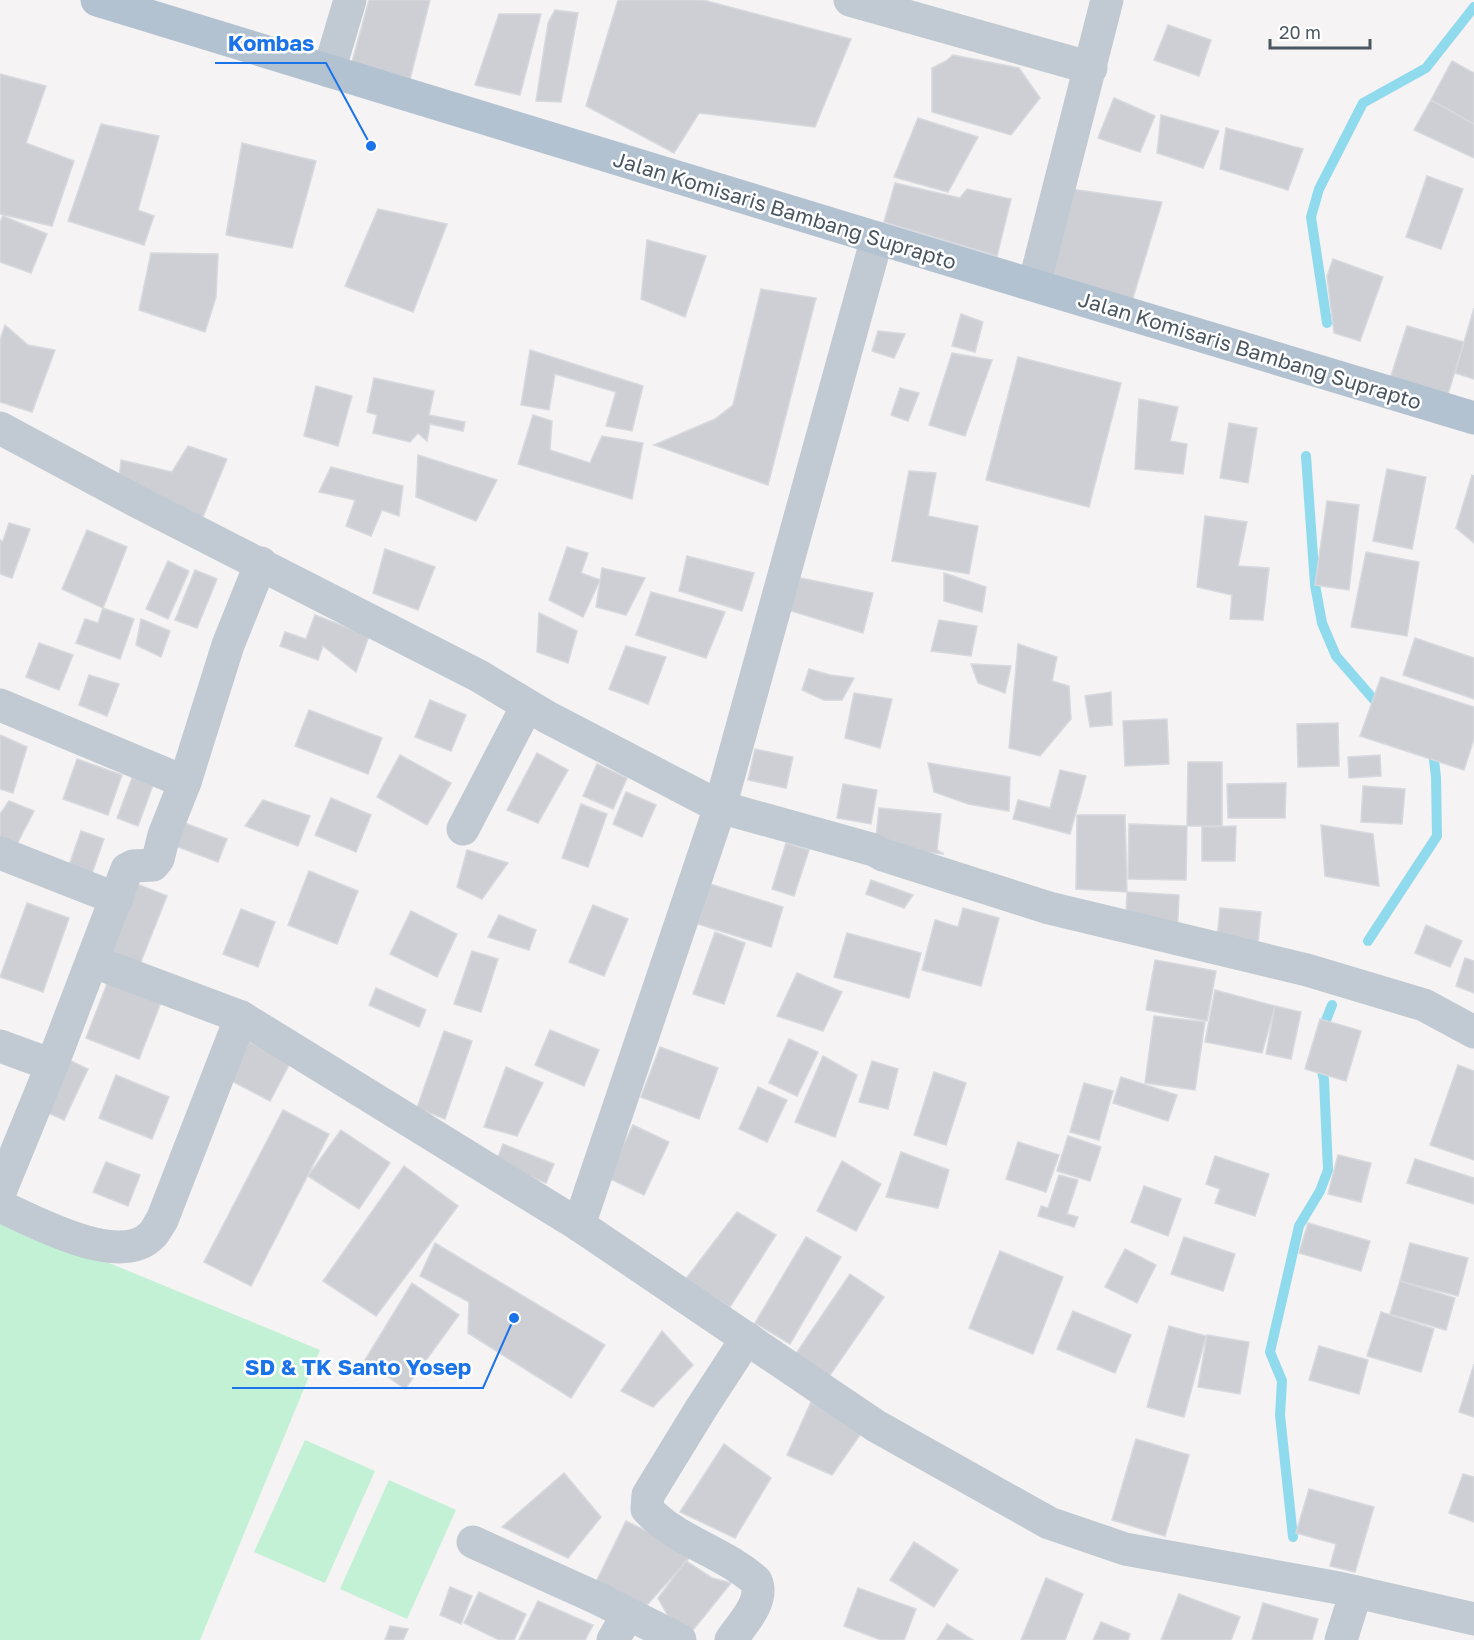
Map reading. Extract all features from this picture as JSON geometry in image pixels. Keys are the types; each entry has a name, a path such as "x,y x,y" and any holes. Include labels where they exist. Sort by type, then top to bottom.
{"main road":[{"name":"Jalan Komisaris Bambang Suprapto","path":"97,0 1474,418"}],"street":[{"path":"329,71 350,0"},
{"path":"850,0 1091,68"},
{"path":"1034,285 1107,0"},
{"path":"579,1225 720,807 877,238"},
{"path":"0,428 138,502 479,676 528,706 720,807 874,850 882,855 1049,908 1307,970 1424,1005 1474,1032"},
{"path":"0,1192 52,1065 127,868 153,865 158,859 228,645 261,563"},
{"path":"0,705 185,782"},
{"path":"463,830 528,706"},
{"path":"0,853 117,899"},
{"path":"92,961 240,1017 579,1225 876,1426 1048,1523 1125,1550 1356,1592 1474,1619"},
{"path":"0,1206 69,1238 118,1247 134,1244 151,1236 162,1220 240,1017"},
{"path":"0,1046 52,1065"},
{"path":"731,1640 758,1599 756,1581 708,1549 657,1520 647,1509 648,1494 747,1338"},
{"path":"473,1542 599,1599 620,1627 680,1640"},
{"path":"1341,1640 1356,1592"}],"green space":[{"path":"0,1218 320,1350 200,1640 0,1640"},
{"path":"305,1440 375,1471 325,1583 254,1552"},
{"path":"389,1480 456,1510 407,1619 340,1589"}],"building":[{"path":"369,0 430,0 410,79 352,62"},
{"path":"618,0 703,0 851,39 815,127 699,113 674,153 586,106"},
{"path":"555,10 578,13 561,102 536,101 548,23"},
{"path":"499,14 541,14 520,95 475,85"},
{"path":"1168,25 1211,40 1199,76 1154,60"},
{"path":"953,55 1019,68 1040,98 1011,135 932,112 932,68"},
{"path":"1452,61 1474,73 1474,124 1431,100"},
{"path":"0,74 46,86 26,143 74,161 52,226 0,214"},
{"path":"1114,98 1155,116 1140,152 1098,138"},
{"path":"1431,100 1474,124 1474,158 1414,130"},
{"path":"1161,115 1219,131 1203,168 1157,153"},
{"path":"918,118 978,137 948,192 894,177"},
{"path":"101,124 159,136 138,210 154,216 144,245 68,221"},
{"path":"1226,128 1303,149 1288,190 1220,169"},
{"path":"242,143 316,161 292,248 226,235"},
{"path":"1427,176 1463,189 1441,249 1406,237"},
{"path":"895,183 960,198 967,189 1011,199 997,256 884,222"},
{"path":"1071,189 1162,202 1132,301 1056,276 1045,265"},
{"path":"378,209 447,224 413,312 345,286"},
{"path":"3,216 47,234 31,273 0,262 0,222"},
{"path":"647,240 706,256 685,317 641,299"},
{"path":"151,253 218,254 216,297 205,332 139,310"},
{"path":"1333,259 1383,277 1360,341 1334,333 1327,276"},
{"path":"761,289 816,298 768,485 654,445 715,419 733,405"},
{"path":"1474,308 1474,379 1455,373"},
{"path":"961,314 983,322 975,352 952,346"},
{"path":"5,325 28,345 55,350 32,412 0,402 0,340"},
{"path":"1407,326 1464,342 1447,397 1389,382"},
{"path":"878,331 905,334 894,358 872,351"},
{"path":"530,350 643,386 632,431 606,426 616,392 555,374 549,410 521,405"},
{"path":"952,353 992,360 965,436 929,425"},
{"path":"1018,357 1121,383 1089,507 986,480"},
{"path":"374,378 434,391 429,415 465,422 463,431 430,424 427,441 418,433 410,442 373,433 377,415 367,412"},
{"path":"316,386 352,396 338,446 304,436"},
{"path":"900,388 919,393 908,421 891,415"},
{"path":"1139,399 1178,407 1170,441 1187,444 1183,474 1135,469"},
{"path":"533,415 552,421 550,450 590,463 602,436 643,443 632,499 518,464"},
{"path":"1229,423 1257,428 1248,483 1220,478"},
{"path":"188,446 227,459 202,519 119,480 121,460 172,472"},
{"path":"418,455 497,480 476,521 416,497"},
{"path":"331,467 403,486 399,516 382,510 371,536 346,526 355,500 319,492"},
{"path":"1387,469 1426,477 1412,549 1373,541"},
{"path":"909,471 936,473 928,516 978,526 969,574 892,561"},
{"path":"1472,475 1474,476 1474,543 1456,528"},
{"path":"1327,501 1359,505 1349,590 1315,585"},
{"path":"1205,516 1247,522 1238,566 1269,568 1263,620 1230,619 1232,595 1197,587"},
{"path":"9,523 30,529 12,578 0,574 0,540 3,541"},
{"path":"87,530 127,547 103,608 62,589"},
{"path":"567,547 588,553 581,573 600,580 583,617 549,600"},
{"path":"385,549 435,567 418,610 373,593"},
{"path":"1366,552 1419,562 1407,636 1351,627"},
{"path":"687,556 754,573 742,611 679,591"},
{"path":"168,561 189,571 168,619 146,609"},
{"path":"602,568 645,578 626,615 596,607"},
{"path":"195,570 217,579 197,628 175,620"},
{"path":"944,573 986,587 982,612 944,601"},
{"path":"796,577 873,593 863,633 785,609"},
{"path":"651,592 725,612 706,658 636,635"},
{"path":"103,608 134,619 120,659 76,643 85,619 98,623"},
{"path":"539,613 577,631 568,663 537,652"},
{"path":"315,615 369,636 356,672 323,646 318,660 280,646 285,632 306,639"},
{"path":"141,619 170,631 161,657 136,645"},
{"path":"939,620 977,626 971,656 931,651"},
{"path":"1415,638 1474,658 1474,699 1403,675"},
{"path":"39,643 73,655 59,690 26,677"},
{"path":"1018,644 1057,657 1052,681 1069,686 1071,719 1040,756 1009,748"},
{"path":"626,646 666,657 648,704 609,689"},
{"path":"971,664 1011,666 1005,693 978,683"},
{"path":"809,669 854,678 842,700 824,700 802,690"},
{"path":"89,675 119,684 107,716 79,705"},
{"path":"1381,677 1474,707 1474,739 1464,770 1360,736"},
{"path":"1111,692 1112,725 1090,727 1085,696"},
{"path":"854,693 892,699 880,748 845,738"},
{"path":"430,700 466,715 451,751 415,737"},
{"path":"309,710 382,738 368,774 295,746"},
{"path":"1167,719 1169,764 1125,766 1123,721"},
{"path":"1338,723 1339,766 1298,767 1297,724"},
{"path":"0,735 27,747 13,793 0,789"},
{"path":"755,749 793,757 786,788 748,780"},
{"path":"537,753 568,770 538,823 507,810"},
{"path":"400,755 451,783 427,825 377,797"},
{"path":"1380,755 1381,776 1349,778 1348,757"},
{"path":"77,759 122,775 108,815 63,799"},
{"path":"1188,762 1222,762 1222,826 1187,826"},
{"path":"928,763 1010,777 1009,811 968,804 934,792"},
{"path":"597,764 627,778 613,809 583,796"},
{"path":"1060,770 1086,776 1070,834 1013,819 1018,800 1050,808"},
{"path":"132,778 153,785 138,826 117,818"},
{"path":"1286,783 1285,818 1228,818 1227,784"},
{"path":"843,784 877,790 871,824 837,818"},
{"path":"1363,786 1405,789 1402,824 1361,822"},
{"path":"626,792 656,805 642,837 613,824"},
{"path":"331,798 371,815 356,852 315,835"},
{"path":"263,800 310,816 298,846 245,826"},
{"path":"9,801 34,811 16,846 0,842 0,814"},
{"path":"581,804 607,814 588,867 562,858"},
{"path":"879,808 941,814 937,850 944,854 875,847"},
{"path":"1077,815 1125,815 1127,892 1076,889"},
{"path":"174,819 227,839 218,862 165,842"},
{"path":"1129,824 1187,826 1186,880 1128,879"},
{"path":"1321,825 1373,834 1379,886 1325,876"},
{"path":"1236,826 1235,861 1202,861 1202,827"},
{"path":"81,831 104,839 89,882 66,874"},
{"path":"786,843 809,850 794,896 772,889"},
{"path":"467,850 508,863 482,899 457,887"},
{"path":"309,871 358,891 337,944 288,925"},
{"path":"871,880 913,895 904,908 866,894"},
{"path":"132,882 167,896 140,964 106,950"},
{"path":"710,884 783,907 771,947 698,924"},
{"path":"1127,892 1179,895 1177,939 1125,937"},
{"path":"27,903 69,918 43,992 0,977"},
{"path":"593,905 628,919 604,976 569,962"},
{"path":"963,908 999,918 981,986 922,970 935,920 958,927"},
{"path":"1220,908 1261,912 1257,953 1216,949"},
{"path":"241,909 275,922 258,967 223,954"},
{"path":"411,911 457,934 437,977 390,954"},
{"path":"499,915 536,930 529,950 488,937"},
{"path":"1426,925 1462,941 1450,967 1415,953"},
{"path":"715,932 745,943 724,1004 693,994"},
{"path":"847,933 921,953 909,998 834,977"},
{"path":"472,951 498,959 481,1012 454,1004"},
{"path":"1465,958 1474,961 1474,993 1456,986"},
{"path":"1155,960 1216,971 1207,1021 1146,1010"},
{"path":"112,971 165,992 139,1059 86,1038"},
{"path":"797,973 842,992 823,1031 777,1016"},
{"path":"376,988 426,1010 419,1027 369,1005"},
{"path":"1215,990 1275,1006 1262,1053 1205,1042"},
{"path":"1275,1006 1301,1012 1291,1059 1266,1054"},
{"path":"1154,1016 1205,1022 1195,1090 1145,1083"},
{"path":"1320,1019 1361,1031 1346,1081 1305,1069"},
{"path":"550,1030 599,1050 584,1086 535,1065"},
{"path":"444,1031 472,1041 445,1119 417,1108"},
{"path":"244,1039 290,1063 270,1101 224,1077"},
{"path":"789,1039 818,1052 797,1096 769,1083"},
{"path":"660,1047 718,1068 699,1119 641,1097"},
{"path":"823,1056 857,1075 835,1137 795,1122"},
{"path":"63,1057 88,1069 64,1120 39,1109"},
{"path":"872,1061 898,1069 888,1109 859,1102"},
{"path":"1458,1065 1474,1071 1474,1160 1430,1145"},
{"path":"506,1067 543,1083 517,1136 484,1127"},
{"path":"934,1072 966,1083 946,1145 914,1135"},
{"path":"116,1075 169,1097 152,1139 99,1118"},
{"path":"1121,1077 1177,1095 1168,1121 1113,1103"},
{"path":"1084,1083 1113,1091 1099,1140 1070,1132"},
{"path":"758,1087 787,1100 767,1142 739,1129"},
{"path":"283,1110 329,1134 251,1286 204,1262"},
{"path":"633,1125 669,1142 644,1195 608,1178"},
{"path":"341,1130 390,1163 359,1209 308,1176"},
{"path":"1068,1136 1101,1147 1090,1181 1057,1171"},
{"path":"1018,1142 1059,1155 1046,1192 1006,1179"},
{"path":"503,1144 554,1164 546,1183 496,1162"},
{"path":"901,1152 949,1170 938,1208 886,1197"},
{"path":"1338,1155 1371,1163 1361,1202 1328,1194"},
{"path":"1215,1156 1269,1174 1255,1216 1215,1203 1220,1189 1206,1184"},
{"path":"1415,1159 1474,1178 1474,1204 1407,1183"},
{"path":"842,1161 881,1184 856,1231 817,1211"},
{"path":"106,1162 140,1175 128,1206 93,1192"},
{"path":"404,1166 458,1206 376,1316 323,1281"},
{"path":"1059,1175 1078,1180 1067,1214 1078,1217 1074,1227 1038,1216 1041,1206 1048,1208"},
{"path":"1144,1186 1181,1199 1168,1236 1131,1222"},
{"path":"737,1212 776,1235 730,1307 685,1280"},
{"path":"1308,1223 1370,1241 1361,1271 1299,1253"},
{"path":"806,1237 841,1257 790,1344 755,1323"},
{"path":"1184,1237 1235,1254 1223,1291 1171,1274"},
{"path":"435,1243 605,1345 571,1398 468,1333 469,1302 420,1276"},
{"path":"1410,1243 1468,1258 1458,1296 1400,1281"},
{"path":"1125,1249 1156,1265 1137,1303 1105,1287"},
{"path":"1000,1251 1063,1277 1033,1354 969,1328"},
{"path":"850,1274 884,1297 826,1381 793,1358"},
{"path":"1400,1281 1455,1298 1446,1330 1390,1314"},
{"path":"412,1283 459,1315 405,1389 365,1360"},
{"path":"1073,1311 1131,1335 1115,1373 1057,1349"},
{"path":"1381,1312 1434,1329 1421,1372 1367,1356"},
{"path":"1169,1326 1206,1336 1184,1417 1147,1407"},
{"path":"662,1331 693,1365 653,1407 621,1391"},
{"path":"1207,1335 1249,1342 1240,1394 1198,1387"},
{"path":"1319,1346 1368,1360 1359,1394 1309,1380"},
{"path":"1474,1364 1474,1417 1459,1412"},
{"path":"811,1402 862,1432 832,1475 787,1455"},
{"path":"1136,1439 1189,1455 1165,1536 1112,1520"},
{"path":"724,1444 771,1478 735,1538 680,1512"},
{"path":"564,1473 601,1517 568,1558 502,1527"},
{"path":"1463,1474 1474,1477 1474,1522 1449,1513"},
{"path":"1309,1489 1374,1507 1355,1572 1330,1566 1336,1544 1296,1533"},
{"path":"626,1521 693,1554 647,1605 593,1588"},
{"path":"914,1542 958,1570 934,1607 890,1580"},
{"path":"686,1561 712,1578 731,1583 693,1630 672,1623 658,1598"},
{"path":"1046,1578 1083,1594 1065,1640 1021,1640"},
{"path":"450,1587 472,1596 461,1624 440,1615"},
{"path":"858,1588 916,1609 904,1640 881,1640 844,1626"},
{"path":"479,1592 526,1614 514,1640 499,1640 464,1623"},
{"path":"1179,1594 1240,1617 1231,1640 1161,1640"},
{"path":"538,1601 593,1625 585,1640 519,1640"},
{"path":"1263,1603 1318,1619 1312,1640 1252,1640"},
{"path":"1101,1622 1130,1634 1128,1640 1093,1640"},
{"path":"947,1624 973,1640 937,1640"},
{"path":"390,1626 408,1629 403,1640 385,1640"}],"waterway":[{"path":"1327,323 1311,217 1319,189 1363,103 1426,68 1474,7"},
{"path":"1306,456 1315,585 1322,623 1336,656 1382,709"},
{"path":"1368,941 1437,836 1436,777 1433,752 1428,748"},
{"path":"1321,1033 1332,1005"},
{"path":"1293,1537 1280,1415 1282,1381 1270,1352 1299,1226 1320,1191 1328,1170 1324,1080 1320,1063"}],"place":[{"name":"Kombas","path":"371,146"},
{"name":"SD & TK Santo Yosep","path":"514,1318"}]}
